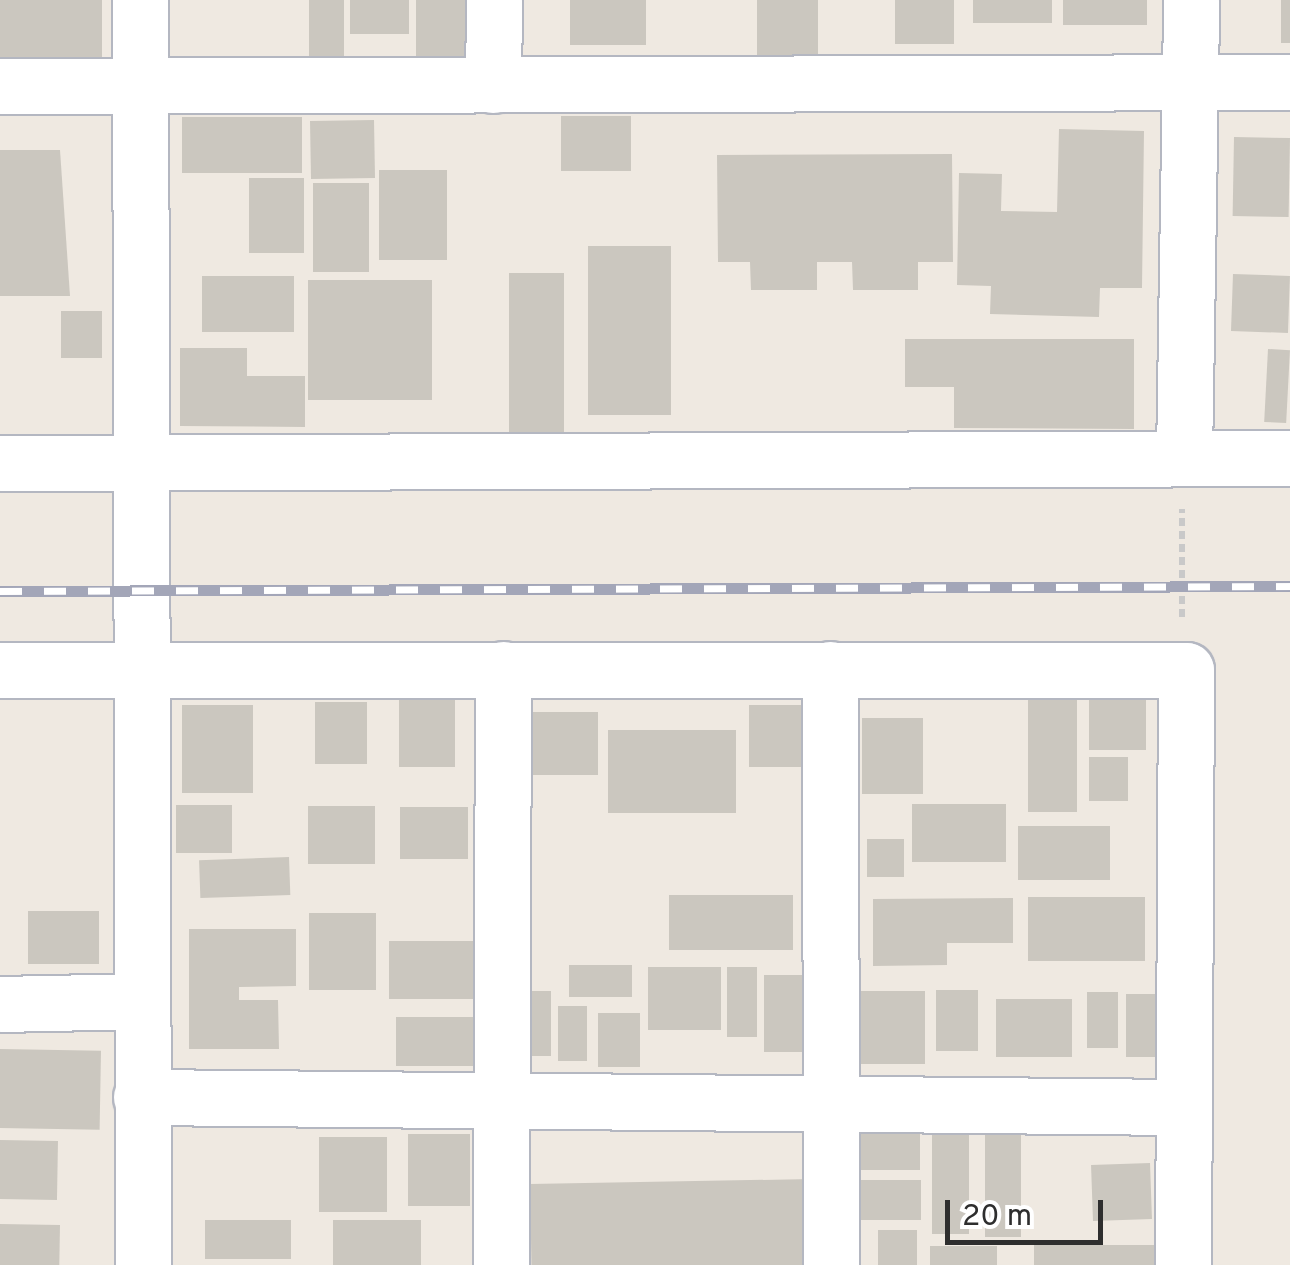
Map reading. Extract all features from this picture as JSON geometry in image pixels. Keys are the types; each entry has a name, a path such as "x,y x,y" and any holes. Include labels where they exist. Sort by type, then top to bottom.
{"street":[{"path":"140,0 143,1265"},
{"path":"493,86 494,0"},
{"path":"1184,458 1191,0"},
{"path":"0,86 1290,82"},
{"path":"0,463 1290,458"},
{"path":"501,1265 503,669"},
{"path":"830,669 831,1265"},
{"path":"0,670 1186,670 1182,1265"},
{"path":"0,1004 141,1002"},
{"path":"141,1097 1183,1107"}],"path":[{"path":"1184,458 1186,670"}],"building":[{"path":"0,0 102,0 102,60 0,60"},
{"path":"309,0 344,0 344,59 309,59"},
{"path":"350,0 409,0 409,34 350,34"},
{"path":"416,0 473,0 473,56 416,56"},
{"path":"570,0 646,0 646,45 570,45"},
{"path":"757,0 818,0 818,55 757,55"},
{"path":"895,0 954,0 954,44 895,44"},
{"path":"973,0 1052,0 1052,23 973,23"},
{"path":"1063,0 1147,0 1147,25 1063,25"},
{"path":"1281,0 1290,0 1290,43 1281,43"},
{"path":"561,116 631,116 631,171 561,171"},
{"path":"182,117 302,117 302,173 182,173"},
{"path":"374,120 375,178 311,179 310,121"},
{"path":"1059,129 1144,131 1142,288 1100,288 1099,317 990,314 991,286 957,285 959,173 1002,174 1001,211 1057,212"},
{"path":"1234,137 1290,138 1289,217 1233,216"},
{"path":"0,150 60,150 70,296 0,296"},
{"path":"952,154 953,262 918,262 918,290 853,290 852,262 817,262 817,290 751,290 750,262 718,262 717,155"},
{"path":"379,170 447,170 447,260 379,260"},
{"path":"249,178 304,178 304,253 249,253"},
{"path":"313,183 369,183 369,272 313,272"},
{"path":"588,246 671,246 671,415 588,415"},
{"path":"509,273 564,273 564,447 509,447"},
{"path":"1233,274 1290,276 1288,333 1231,331"},
{"path":"202,276 294,276 294,332 202,332"},
{"path":"308,280 432,280 432,400 308,400"},
{"path":"61,311 102,311 102,358 61,358"},
{"path":"905,339 1134,339 1134,429 954,428 954,387 905,387"},
{"path":"180,348 247,348 247,376 305,376 305,427 180,426"},
{"path":"1268,349 1290,350 1286,423 1264,422"},
{"path":"399,699 455,699 455,767 399,767"},
{"path":"1028,699 1077,699 1077,812 1028,812"},
{"path":"1089,700 1146,700 1146,750 1089,750"},
{"path":"315,702 367,702 367,764 315,764"},
{"path":"182,705 253,705 253,793 182,793"},
{"path":"749,705 814,705 814,767 749,767"},
{"path":"527,712 598,712 598,775 527,775"},
{"path":"862,718 923,718 923,794 862,794"},
{"path":"608,730 736,730 736,813 608,813"},
{"path":"1089,757 1128,757 1128,801 1089,801"},
{"path":"912,804 1006,804 1006,862 912,862"},
{"path":"176,805 232,805 232,853 176,853"},
{"path":"308,806 375,806 375,864 308,864"},
{"path":"400,807 468,807 468,859 400,859"},
{"path":"1018,826 1110,826 1110,880 1018,880"},
{"path":"867,839 904,839 904,877 867,877"},
{"path":"289,857 290,895 200,898 199,860"},
{"path":"669,895 793,895 793,950 669,950"},
{"path":"1028,897 1145,897 1145,961 1028,961"},
{"path":"1013,898 1013,943 947,943 947,965 873,966 873,899"},
{"path":"28,911 99,911 99,964 28,964"},
{"path":"309,913 376,913 376,990 309,990"},
{"path":"189,929 296,929 296,986 239,987 239,1000 278,1000 279,1049 189,1049"},
{"path":"389,941 490,941 490,999 389,999"},
{"path":"569,965 632,965 632,997 569,997"},
{"path":"648,967 721,967 721,1030 648,1030"},
{"path":"727,967 757,967 757,1037 727,1037"},
{"path":"764,975 818,975 818,1052 764,1052"},
{"path":"936,990 978,990 978,1051 936,1051"},
{"path":"523,991 551,991 551,1056 523,1056"},
{"path":"861,991 925,991 925,1064 861,1064"},
{"path":"1087,992 1118,992 1118,1048 1087,1048"},
{"path":"1126,994 1163,994 1163,1057 1126,1057"},
{"path":"996,999 1072,999 1072,1057 996,1057"},
{"path":"558,1006 587,1006 587,1061 558,1061"},
{"path":"598,1013 640,1013 640,1067 598,1067"},
{"path":"396,1017 487,1017 487,1066 396,1066"},
{"path":"0,1049 101,1051 100,1130 0,1128"},
{"path":"985,1132 1021,1132 1021,1237 985,1237"},
{"path":"856,1133 920,1133 920,1170 856,1170"},
{"path":"408,1134 470,1134 470,1206 408,1206"},
{"path":"932,1134 969,1134 969,1234 932,1234"},
{"path":"319,1137 387,1137 387,1212 319,1212"},
{"path":"0,1140 58,1141 57,1200 0,1199"},
{"path":"1150,1163 1152,1219 1093,1221 1091,1165"},
{"path":"813,1179 815,1265 531,1265 530,1184"},
{"path":"858,1180 921,1180 921,1220 858,1220"},
{"path":"205,1220 291,1220 291,1259 205,1259"},
{"path":"333,1220 421,1220 421,1265 333,1265"},
{"path":"0,1224 60,1225 59,1265 0,1265"},
{"path":"878,1230 917,1230 917,1265 878,1265"},
{"path":"1034,1245 1154,1245 1154,1265 1034,1265"},
{"path":"930,1246 997,1246 997,1265 930,1265"}],"railway":[{"path":"0,591 1290,586"}]}
